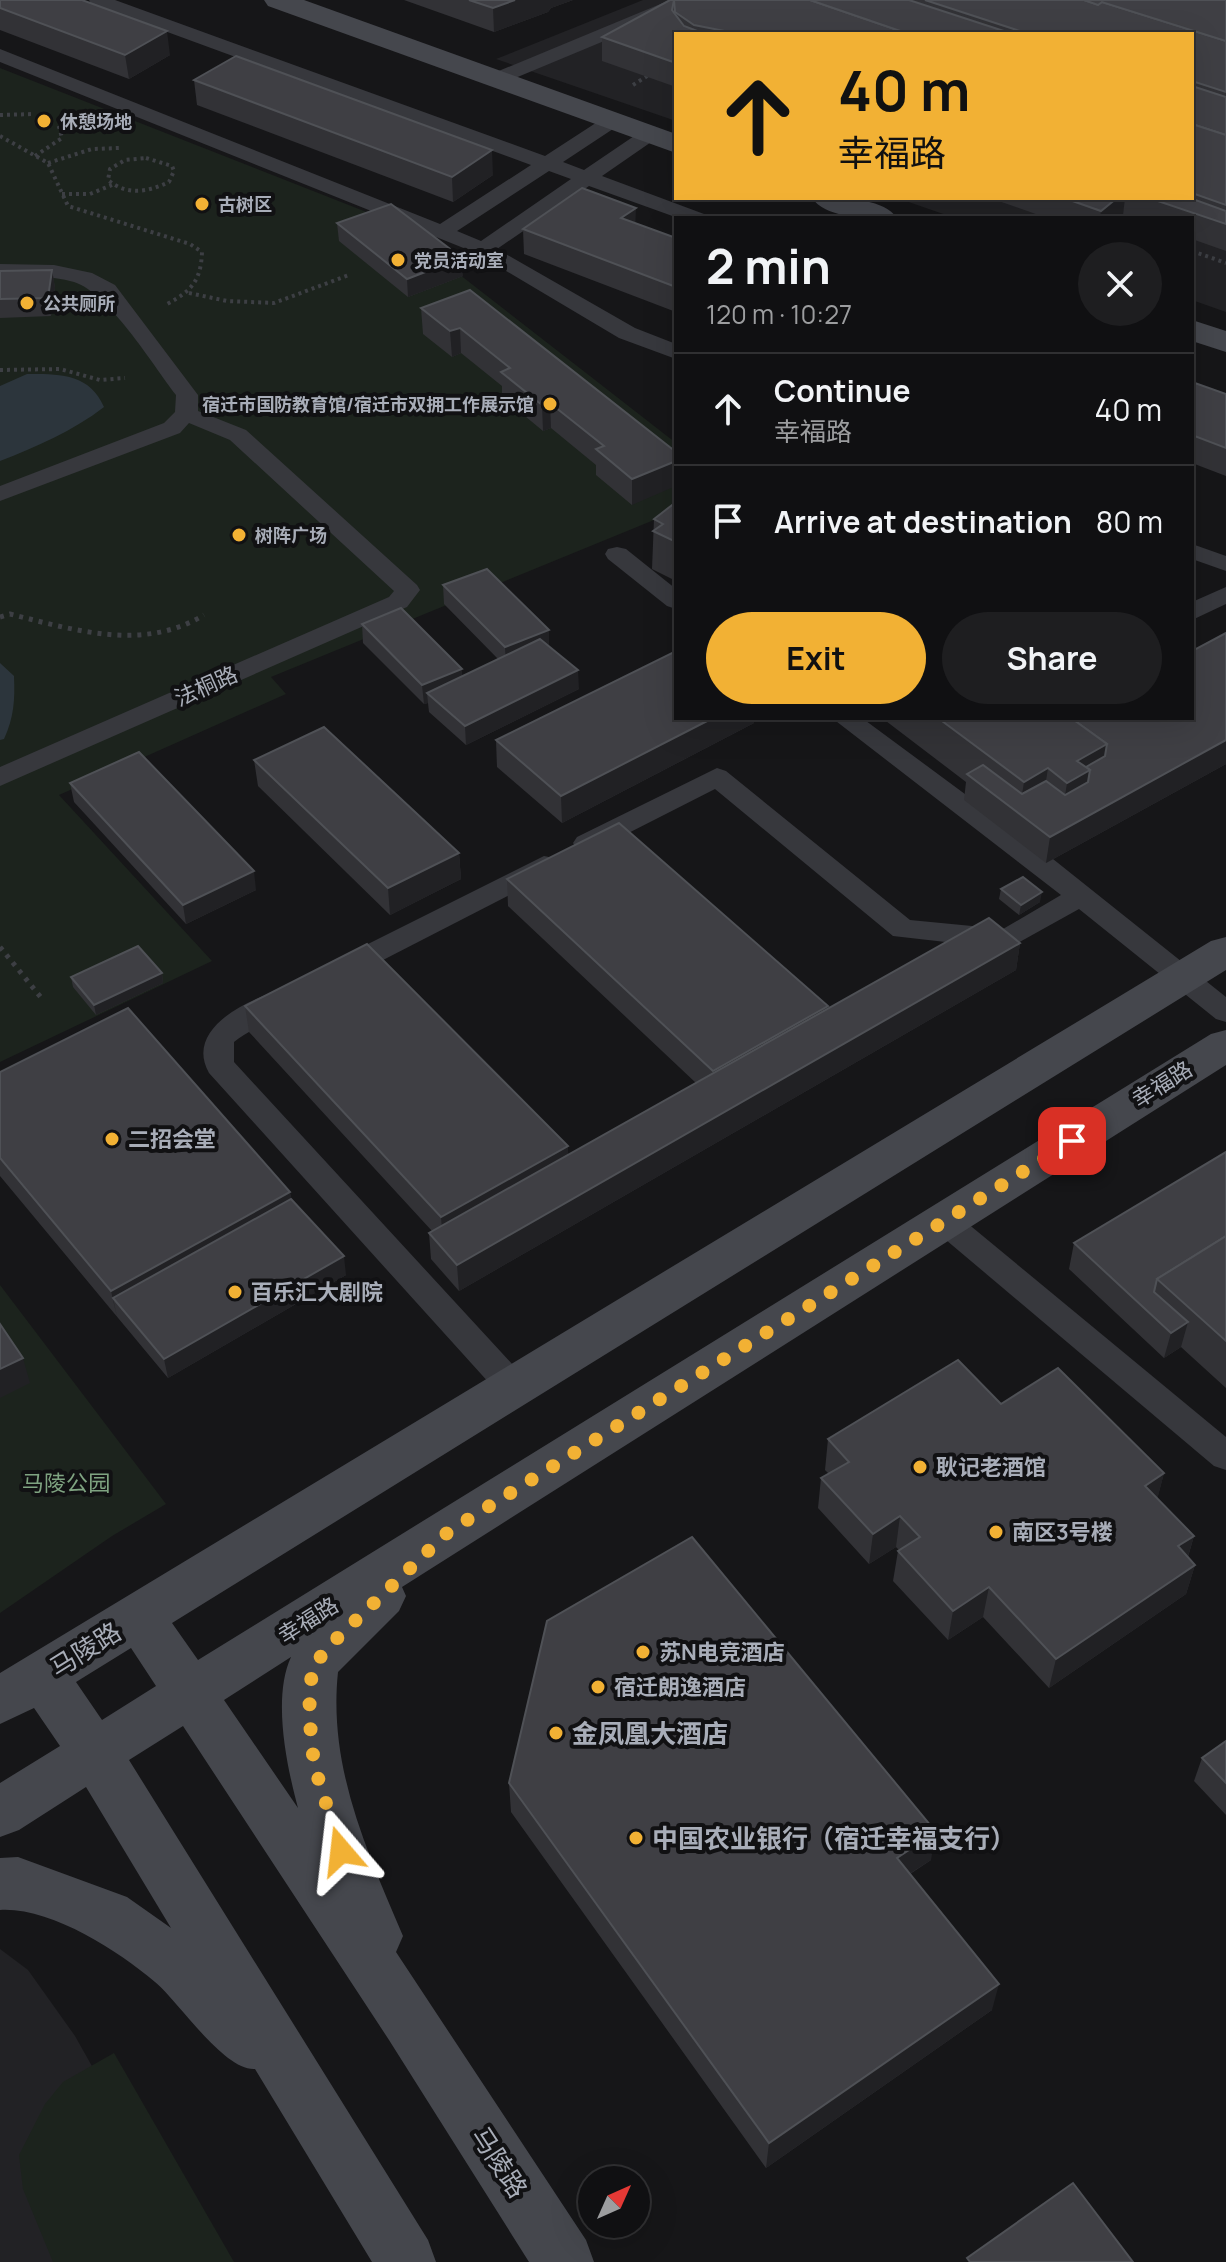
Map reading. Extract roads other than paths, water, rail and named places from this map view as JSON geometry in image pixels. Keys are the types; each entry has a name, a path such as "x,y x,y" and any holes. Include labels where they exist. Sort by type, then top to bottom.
{"main road":[{"path":"278,0 663,139"},
{"path":"832,200 876,216"},
{"path":"1194,331 1226,342"},
{"path":"138,1615 1226,951"},
{"name":"幸福路","path":"0,1812 1226,1045"},
{"path":"409,2020 341,1851 314,1765 309,1713 312,1668 329,1646 448,1532"},
{"name":"马陵路","path":"406,2262 95,1753 12,1690 138,1615 409,2020 564,2262"},
{"path":"0,1884 18,1883 107,1916 175,1963 305,2095"}],"lane":[{"path":"98,0 691,216"},
{"path":"496,79 686,0"},
{"path":"0,55 483,249 627,333 674,351"},
{"path":"442,232 612,121"},
{"path":"483,249 586,178 663,139"},
{"path":"0,270 54,271 84,278 107,290 187,395 186,414 172,428 0,494"},
{"name":"法桐路","path":"0,777 398,602 408,590 238,435 186,414"},
{"path":"1194,552 1226,564"},
{"path":"617,554 674,599"},
{"path":"1194,611 1226,594"},
{"path":"848,720 1080,896 1226,1012"},
{"path":"512,1386 219,1065 220,1038 240,1021 717,777 903,929 1007,939 1080,896"},
{"path":"944,1221 1226,1456"}],"place":[{"name":"休憩场地","path":"44,121"},
{"name":"古树区","path":"202,204"},
{"name":"党员活动室","path":"398,260"},
{"name":"公共厕所","path":"27,303"},
{"name":"宿迁市国防教育馆/宿迁市双拥工作展示馆","path":"550,404"},
{"name":"树阵广场","path":"239,535"},
{"name":"二招会堂","path":"112,1139"},
{"name":"百乐汇大剧院","path":"235,1292"},
{"name":"耿记老酒馆","path":"920,1467"},
{"name":"南区3号楼","path":"996,1532"},
{"name":"苏N电竞酒店","path":"643,1652"},
{"name":"宿迁朗逸酒店","path":"598,1687"},
{"name":"金凤凰大酒店","path":"556,1733"},
{"name":"中国农业银行（宿迁幸福支行）","path":"636,1838"}],"park label":[{"name":"马陵公园","path":"66,1483"}]}
